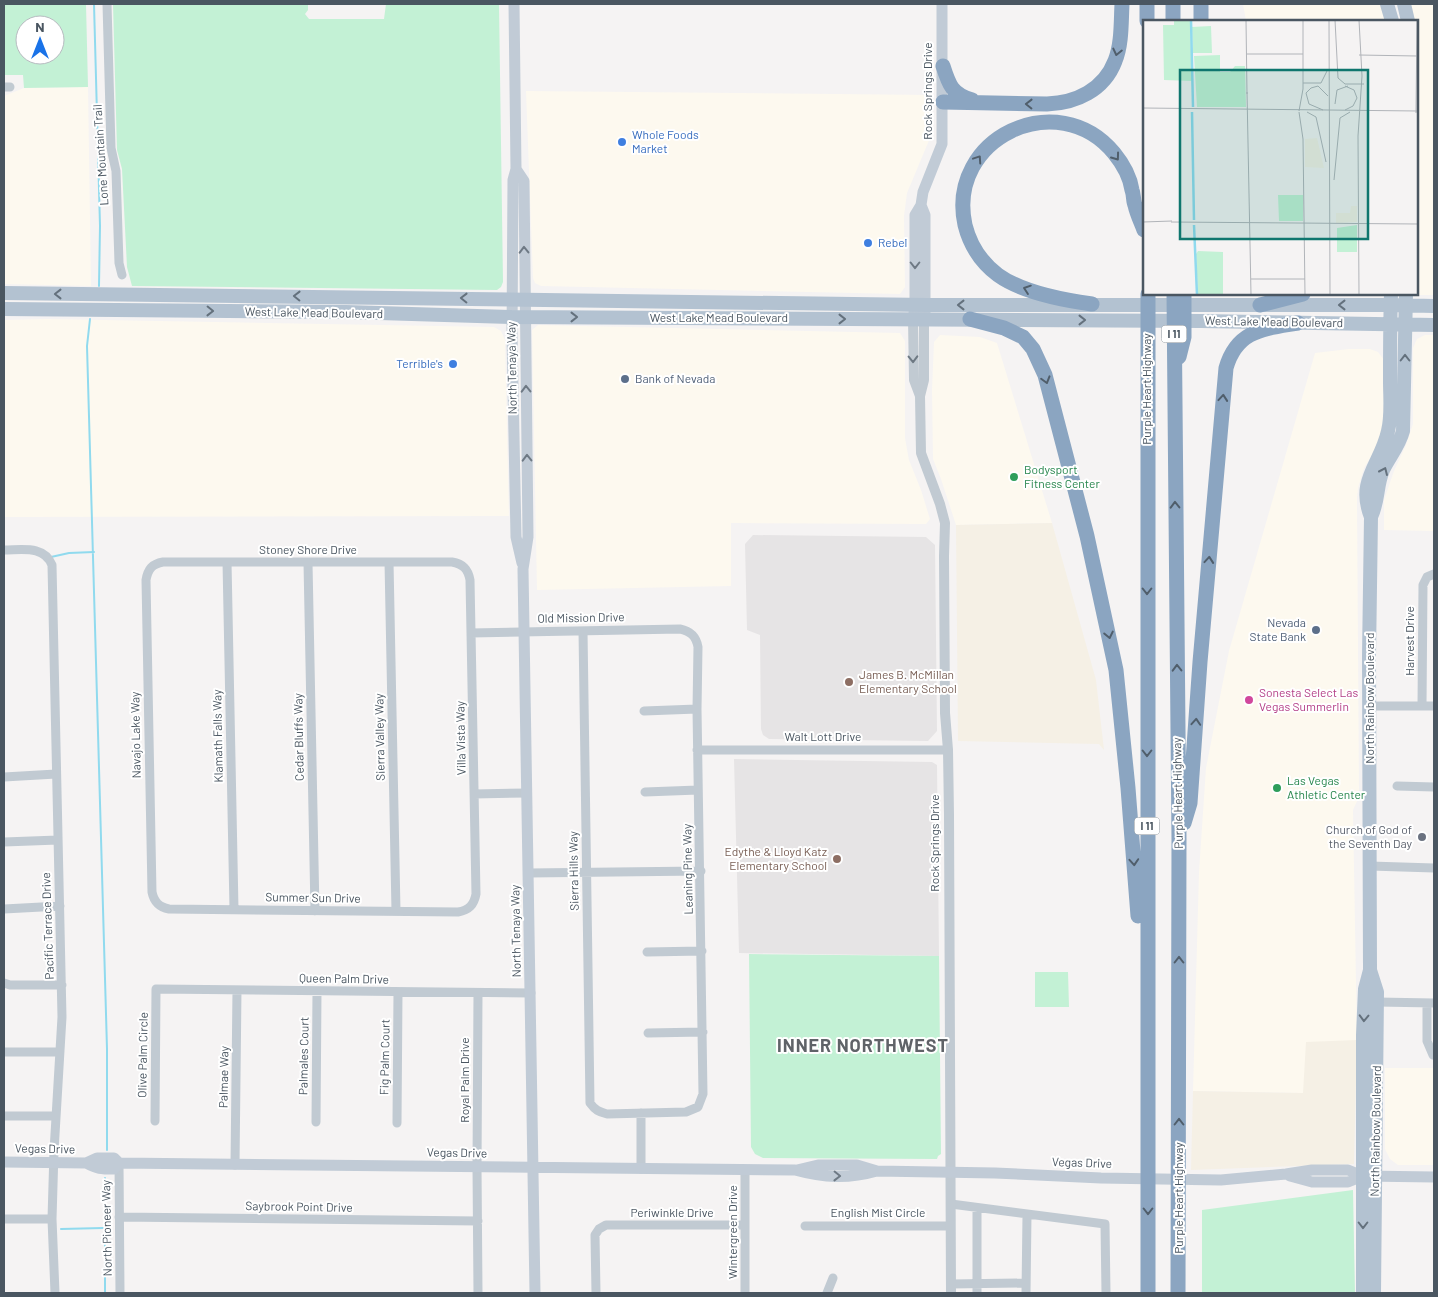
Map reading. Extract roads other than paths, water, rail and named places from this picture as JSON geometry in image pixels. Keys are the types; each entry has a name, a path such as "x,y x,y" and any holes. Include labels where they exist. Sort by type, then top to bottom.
{"highway":[{"path":"943,102 1047,104 1064,103 1078,99 1090,92 1109,74 1116,61 1120,44 1122,4"},
{"path":"1147,4 1147,20"},
{"path":"1172,4 1173,20"},
{"path":"1201,4 1201,20"},
{"path":"943,66 950,86 955,92 975,102"},
{"path":"1092,304 1060,300 1013,284 999,275 981,258 968,236 963,204 968,179 979,157 1003,135 1026,125 1042,122 1059,122 1084,129 1104,143 1120,162 1130,183 1134,203 1143,227"},
{"name":"Purple Heart Highway","path":"1148,295 1148,1293"},
{"name":"Purple Heart Highway","path":"1174,295 1179,839 1178,1293"},
{"path":"1174,375 1184,337 1184,295"},
{"path":"1260,305 1299,295"},
{"path":"970,320 1004,328 1023,337 1040,361 1087,536 1111,644 1122,726 1138,916 1139,1007 1148,1110"},
{"path":"1179,839 1190,803 1226,368 1232,351 1244,338 1260,330 1298,323"}],"main road":[{"name":"North Tenaya Way","path":"514,4 516,168 524,182 514,457 516,537 524,569"},
{"name":"Rock Springs Drive","path":"918,320 921,304 925,215 921,205 923,192 942,144 942,4"},
{"path":"1388,4 1392,20"},
{"path":"1404,4 1408,20"},
{"name":"West Lake Mead Boulevard","path":"4,294 921,304 1260,305 1405,299 1434,306"},
{"path":"4,297 19,294"},
{"path":"62,309 75,303 129,303 130,298 120,294"},
{"path":"135,310 140,304 144,303 179,302 206,295"},
{"path":"346,297 346,312"},
{"name":"North Rainbow Boulevard","path":"1374,1293 1369,1176 1365,989 1370,970 1369,706 1371,517 1366,504 1368,480 1389,430 1391,299"},
{"name":"North Rainbow Boulevard","path":"1371,517 1377,505 1380,479 1397,449 1403,431 1405,299"},
{"path":"609,317 647,310 675,309 680,301"},
{"path":"680,318 688,309 715,308 729,302"},
{"path":"727,318 750,310 774,310 780,302"},
{"path":"781,319 786,310 819,309 842,303"},
{"name":"West Lake Mead Boulevard","path":"4,309 346,312 519,317 1114,320 1434,325"},
{"name":"North Tenaya Way","path":"519,317 528,499 528,537 524,569 524,632 535,1293"},
{"path":"514,457 522,495 528,499"},
{"path":"515,509 521,512 528,537"},
{"name":"North Rainbow Boulevard","path":"1364,1293 1377,1002 1377,992 1370,970"},
{"name":"Vegas Drive","path":"4,1162 86,1163 97,1158 114,1158 119,1163 795,1170 817,1176 857,1177 877,1171 1201,1180 1286,1174 1312,1182 1348,1182 1369,1176 1434,1177"}],"street":[{"name":"Lone Mountain Trail","path":"107,4 111,148 116,171 119,263 122,275"},
{"name":"Rock Springs Drive","path":"918,320 924,380 920,396 922,453 945,523 951,1289"},
{"name":"Pacific Terrace Drive","path":"4,550 37,550 43,552 49,558 52,565 62,985 62,1017 53,1163 54,1293"},
{"name":"Stoney Shore Drive","path":"151,567 156,563 163,562 452,562 465,568"},
{"name":"Klamath Falls Way","path":"227,562 234,909"},
{"name":"Cedar Bluffs Way","path":"308,562 315,911"},
{"name":"Sierra Valley Way","path":"389,562 396,911"},
{"name":"Navajo Lake Way","path":"151,567 147,573 146,590 152,892 156,903"},
{"name":"Villa Vista Way","path":"465,568 470,580 476,894 475,901 470,908"},
{"name":"Harvest Drive","path":"1422,706 1423,584 1431,576"},
{"name":"Old Mission Drive","path":"471,633 680,629 690,633"},
{"name":"Sierra Hills Way","path":"583,631 589,1096 590,1103 600,1113 641,1113"},
{"name":"Leaning Pine Way","path":"641,1113 686,1112 698,1107 703,1094 697,709 698,647 696,640 690,633"},
{"path":"1369,706 1434,706"},
{"path":"644,711 697,709"},
{"name":"Walt Lott Drive","path":"698,750 948,750"},
{"path":"4,777 56,774"},
{"path":"1397,786 1434,787"},
{"path":"645,792 698,790"},
{"path":"474,794 527,793"},
{"path":"4,842 58,840"},
{"path":"1370,866 1434,868"},
{"path":"529,873 700,870"},
{"name":"Summer Sun Drive","path":"156,903 163,908 169,909 458,912 470,908"},
{"path":"4,909 60,906"},
{"path":"647,952 702,951"},
{"path":"4,983 10,985 62,985"},
{"name":"Queen Palm Drive","path":"156,989 531,994"},
{"name":"Olive Palm Circle","path":"155,1121 156,989"},
{"name":"Palmae Way","path":"235,1164 237,990"},
{"name":"Palmales Court","path":"316,1122 318,991"},
{"name":"Fig Palm Court","path":"397,1123 398,992"},
{"name":"Royal Palm Drive","path":"478,993 478,1293"},
{"path":"1377,1002 1431,1003 1427,1041 1433,1055"},
{"path":"648,1033 702,1032"},
{"path":"4,1052 59,1052"},
{"path":"640,1169 641,1113"},
{"path":"4,1116 55,1116"},
{"name":"North Pioneer Way","path":"119,1163 120,1293"},
{"name":"Wintergreen Drive","path":"745,1170 745,1293"},
{"path":"950,1204 1106,1224 1106,1293"},
{"path":"977,1208 977,1288"},
{"path":"1026,1215 1026,1293"},
{"name":"Saybrook Point Drive","path":"120,1217 478,1221"},
{"path":"4,1219 52,1219"},
{"name":"Periwinkle Drive","path":"596,1293 595,1235 599,1229 606,1225 745,1225"},
{"name":"English Mist Circle","path":"805,1226 950,1226"},
{"path":"827,1293 833,1278"},
{"path":"951,1289 1026,1283"}],"waterway":[{"path":"94,4 100,226 99,286"},
{"path":"90,319 87,346 107,1049 107,1150"},
{"path":"51,557 69,553 94,552"},
{"path":"105,1178 105,1293"},
{"path":"61,1229 103,1228"}],"place":[{"name":"Whole Foods Market","path":"622,142"},
{"name":"Rebel","path":"868,243"},
{"name":"Terrible's","path":"453,364"},
{"name":"Bank of Nevada","path":"625,379"},
{"name":"Bodysport Fitness Center","path":"1014,477"},
{"name":"Nevada State Bank","path":"1316,630"},
{"name":"James B. McMillan Elementary School","path":"849,682"},
{"name":"Sonesta Select Las Vegas Summerlin","path":"1249,700"},
{"name":"Las Vegas Athletic Center","path":"1277,788"},
{"name":"Church of God of the Seventh Day","path":"1422,837"},
{"name":"Edythe & Lloyd Katz Elementary School","path":"837,859"}],"district":[{"name":"INNER NORTHWEST","path":"863,1046"}]}
